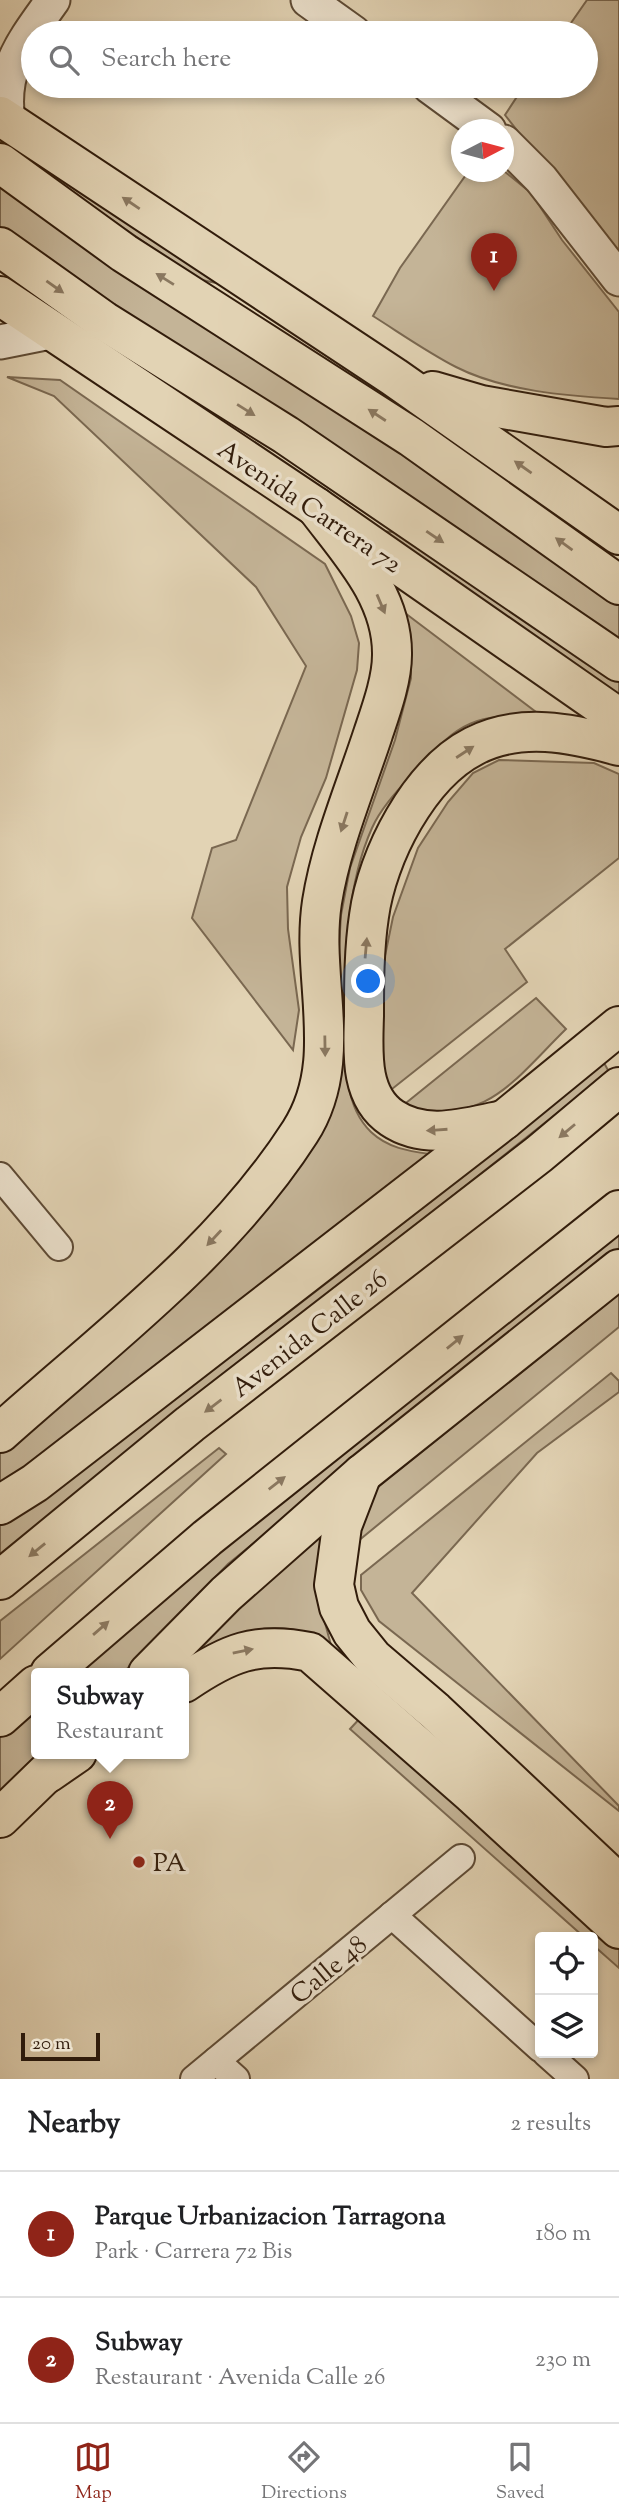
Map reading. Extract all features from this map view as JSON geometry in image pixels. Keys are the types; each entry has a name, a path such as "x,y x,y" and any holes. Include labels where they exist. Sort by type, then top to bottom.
{"main road":[{"path":"4,119 394,377 619,535"},
{"path":"0,163 124,253 411,437 619,585"},
{"name":"Avenida Carrera 72","path":"0,247 104,321 286,435 619,662"},
{"name":"Avenida Carrera 72","path":"0,296 50,332 316,507 619,718"},
{"path":"209,307 305,318"},
{"path":"394,377 481,405 606,427 619,426"},
{"path":"316,507 400,513"},
{"path":"0,1433 173,1281 230,1221 269,1173 300,1132 316,1103 324,1077 325,1052 318,940 322,901 331,863 382,708 393,656 389,626 367,575 316,507"},
{"path":"504,1120 427,1132 390,1117 372,1098 364,1069 364,969 369,913 381,871 409,809 452,760 475,745 531,731 580,736 619,746"},
{"name":"Avenida Calle 26","path":"0,1505 35,1483 504,1120 619,1026"},
{"name":"Avenida Calle 26","path":"0,1580 190,1424 486,1196 619,1087"},
{"path":"56,1668 207,1538 619,1210"},
{"path":"153,1668 226,1594 362,1474 619,1269"},
{"path":"362,1474 342,1526 334,1585 339,1607 352,1632 373,1658 435,1711 619,1884"},
{"path":"189,1680 230,1654 244,1650 291,1648 310,1652 472,1794 619,1929"},
{"path":"0,1717 31,1690"},
{"path":"0,1818 64,1760"}],"street":[{"path":"38,21 52,0"},
{"path":"308,0 337,21"},
{"path":"4,119 3,78 21,45"},
{"path":"445,98 474,119"},
{"path":"514,153 541,179 619,279"},
{"path":"0,342 50,332"},
{"path":"0,1176 58,1247"},
{"name":"Calle 48","path":"194,2079 461,1858"},
{"path":"392,1916 535,2044"},
{"path":"552,2058 575,2079"},
{"path":"216,2061 236,2079"}],"shaded area":[{"path":"587,0 619,0 619,260 514,126 514,119 508,119 505,115 516,98 598,98 598,21 572,21"},
{"path":"0,128 226,285 197,279 0,142"},
{"path":"0,177 619,597 619,642 0,231"},
{"path":"514,179 531,193 562,240 619,312 619,399 536,391 494,382 456,367 435,355 373,316 400,268 461,182 514,182"},
{"path":"7,377 60,380 325,564 351,616 359,643 357,670 326,778 301,837 287,887 288,929 299,1010 293,1050 192,918 212,848 236,840 306,666 256,587 54,396"},
{"path":"372,530 402,533 619,678 619,702"},
{"path":"405,613 540,715 484,719 458,730 446,740 381,812 363,850 357,873 349,920 346,969 346,1062 350,1093 361,1120 384,1142 414,1152 430,1154 22,1473 0,1485 0,1452 190,1292 269,1200 337,981 341,915 350,868 395,740 411,678 411,647"},
{"path":"499,760 594,763 619,774 619,858 505,949 527,982 387,1093 379,1073 379,985 393,917 418,848 448,802 473,773"},
{"path":"536,998 566,1029 512,1083 495,1096 455,1111 430,1112 401,1107"},
{"path":"603,1061 609,1072 338,1287 0,1563 0,1523 155,1413 306,1299"},
{"path":"619,1230 619,1248 228,1564 128,1668 78,1668 191,1566"},
{"path":"619,1294 619,1327 346,1551 373,1491"},
{"path":"611,1373 619,1381 619,1392 537,1453 412,1593 619,1806 619,1811 379,1621 361,1590 361,1575"},
{"path":"219,1448 226,1454 0,1659 0,1621"},
{"path":"329,1529 322,1612 331,1645 292,1629 256,1630 238,1635 184,1663 259,1584"},
{"path":"31,1709 31,1759 35,1759 0,1794 0,1736"},
{"path":"363,1715 619,1938 619,1968 598,1949 598,1932 578,1932 350,1729"}],"place":[{"name":"Parque Urbanizacion Tarragona","path":"494,291"},
{"name":"Subway","path":"110,1839"},
{"name":"PA","path":"139,1862"}]}
